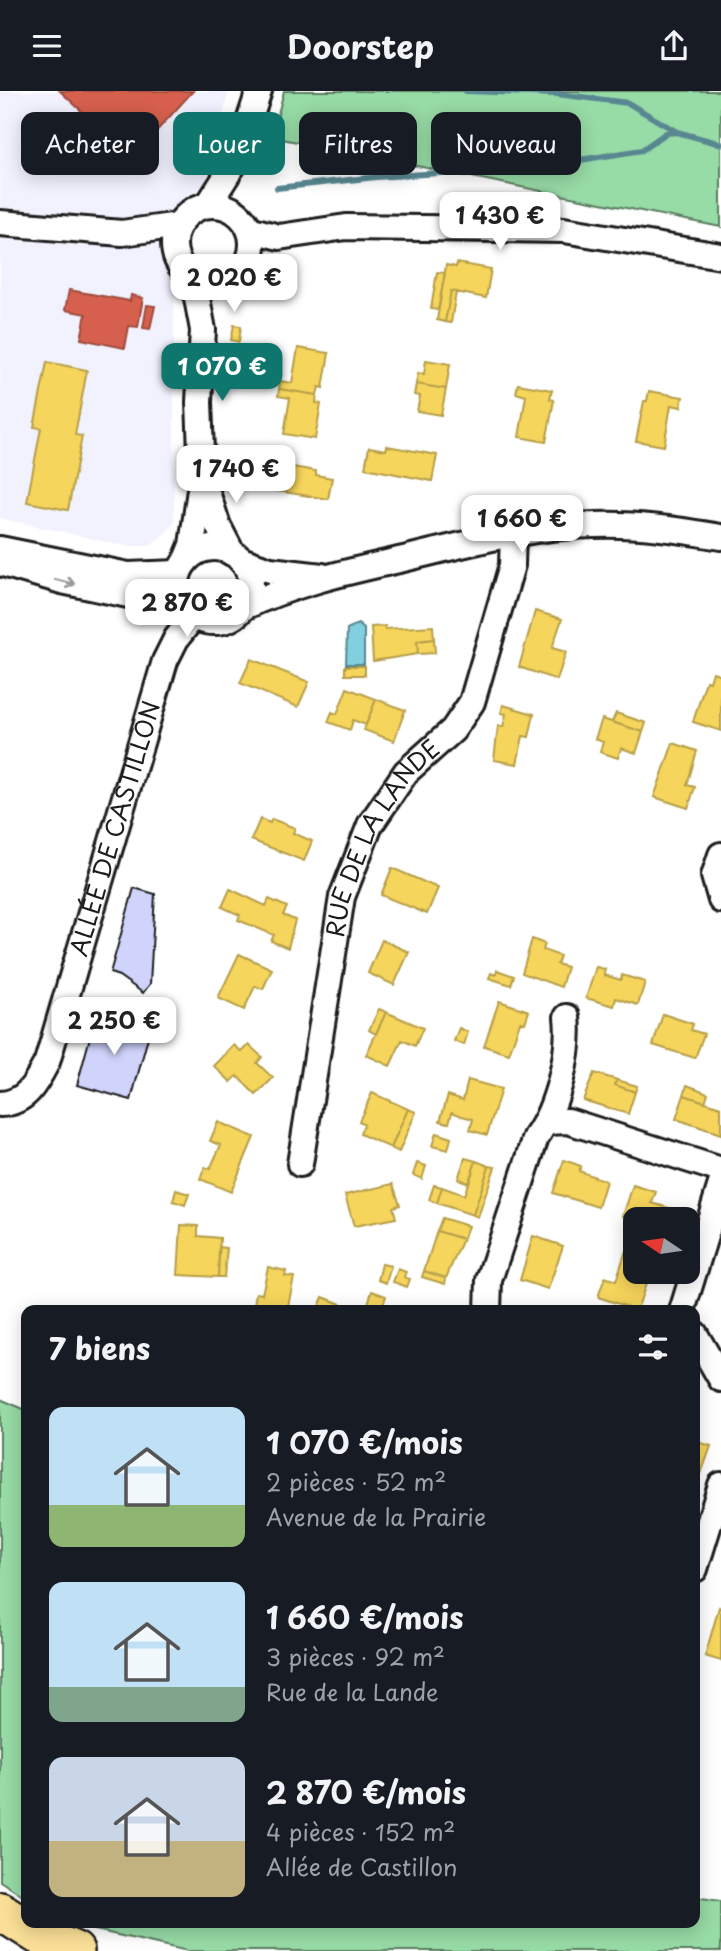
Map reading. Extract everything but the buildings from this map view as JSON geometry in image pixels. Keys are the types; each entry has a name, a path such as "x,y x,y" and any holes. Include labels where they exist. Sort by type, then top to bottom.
{"highway":[{"path":"0,1911 21,1925"},
{"path":"26,1928 75,1951"}],"street":[{"path":"252,112 259,91"},
{"path":"208,205 227,175"},
{"path":"238,175 243,221 251,239 249,257"},
{"path":"190,614 178,597 182,567 192,545 202,476 199,402 203,330 185,267 174,246 179,225 188,214 208,205 222,206 243,221 279,237"},
{"path":"0,223 122,233 179,225"},
{"path":"122,233 185,267 204,281 225,280 239,272 249,257 279,237 346,227 564,230 721,256"},
{"path":"203,330 225,280"},
{"path":"202,476 218,526 250,577 251,590 242,608"},
{"path":"0,563 62,581 166,603 217,622 229,619 242,608 273,594 326,577 513,533 609,525 721,537"},
{"name":"RUE DE LA LANDE","path":"300,1164 342,897 377,815 406,772 453,730 471,702 512,565 513,533"},
{"path":"0,549 128,575 182,567 204,549 216,548 270,570 326,577"},
{"name":"ALLÉE DE CASTILLON","path":"0,1104 10,1104 26,1096 47,1062 165,660 190,614"},
{"path":"721,855 714,877 721,900"},
{"path":"488,1305 489,1280 536,1137 547,1122 570,1041 567,1017"},
{"path":"547,1122 568,1121 721,1170"},
{"path":"684,1305 721,1184"},
{"path":"700,1343 721,1379"},
{"path":"700,1553 721,1485"}],"shaded area":[{"path":"0,91 229,91 224,112 173,112 173,175 207,175 174,304 174,524 151,546 125,546 0,518"}],"green space":[{"path":"284,91 721,91 721,227 462,175 581,175 581,112 431,112 431,169 417,166 417,112 299,112 299,142 285,140 285,112 279,112"},
{"path":"0,1399 21,1408 21,1895 0,1881"},
{"path":"700,1898 721,1901 721,1951 188,1951 86,1928 700,1928"}],"water":[{"path":"358,624 364,629 364,664 346,664 347,629"}],"waterway":[{"path":"466,91 557,94 628,103 677,132 721,144"},
{"path":"277,188 376,177 537,167 642,150 666,133 677,132"}]}
